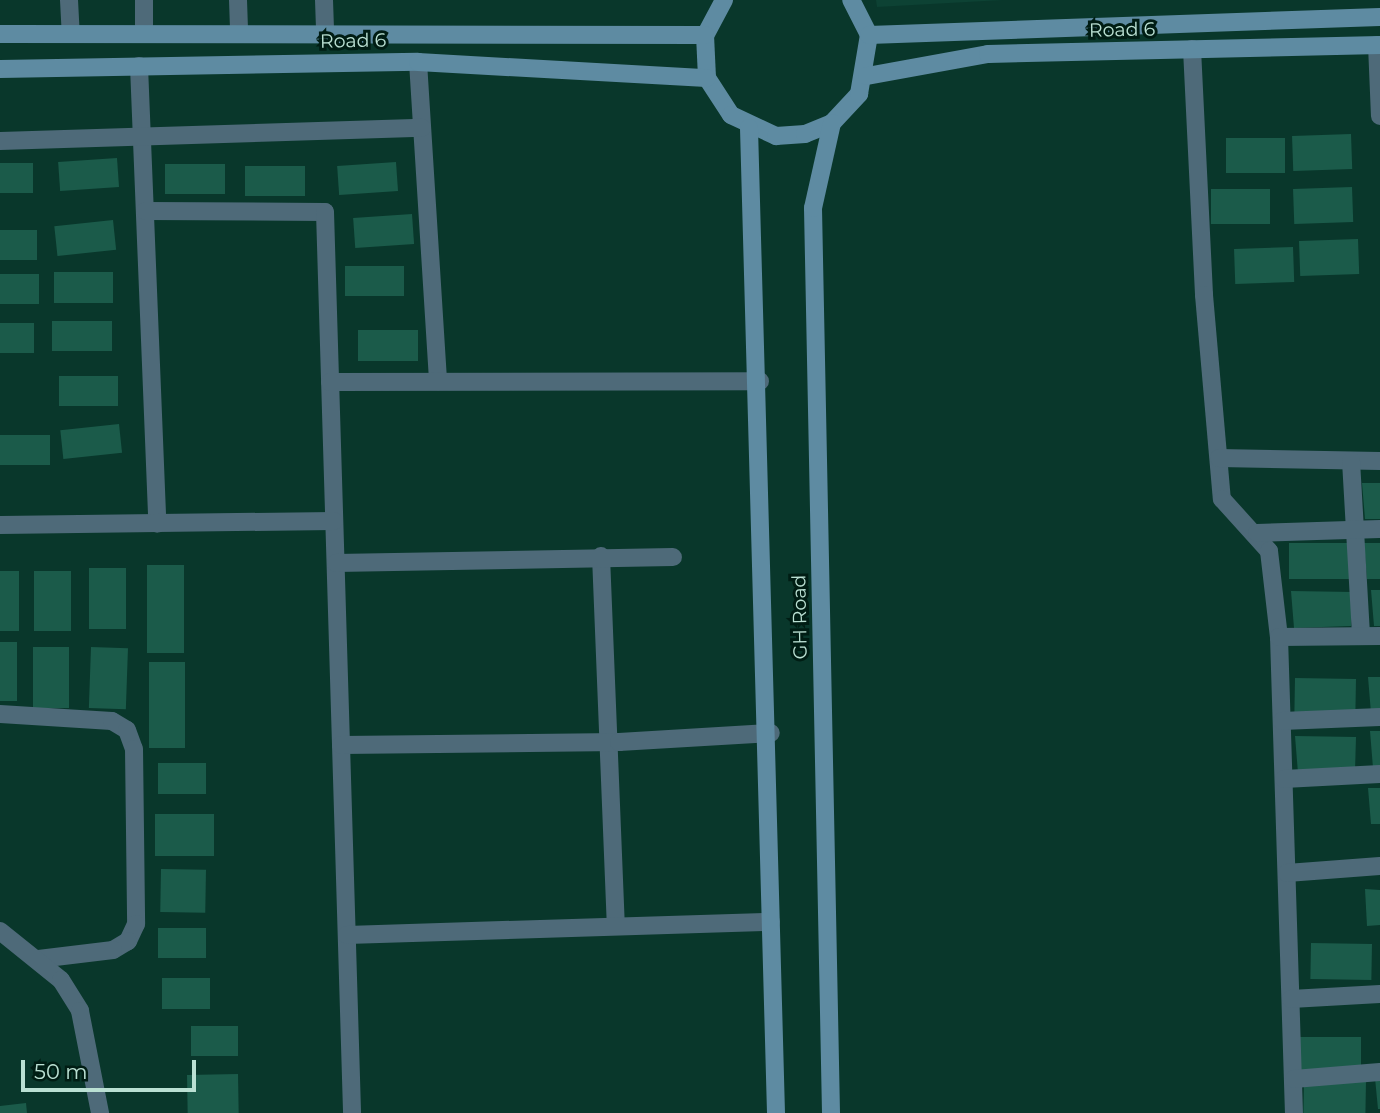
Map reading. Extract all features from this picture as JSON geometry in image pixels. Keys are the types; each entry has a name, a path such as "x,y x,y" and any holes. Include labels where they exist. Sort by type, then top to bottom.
{"street":[{"path":"69,0 71,33"},
{"path":"144,0 144,32"},
{"path":"238,0 239,31"},
{"path":"324,0 325,31"},
{"path":"724,0 705,35 707,78 716,98 749,128 805,134 832,123 867,76 869,35 851,0"},
{"name":"Road 6","path":"869,35 1380,17"},
{"name":"Road 6","path":"0,34 325,31 705,35"},
{"path":"1378,45 1380,116"},
{"name":"Road 6","path":"867,76 988,54 1378,45"},
{"path":"1192,49 1223,499 1233,517 1257,533 1269,551 1279,638 1294,1113"},
{"path":"418,62 438,381"},
{"name":"Road 6","path":"0,69 418,62 707,78"},
{"path":"139,66 157,524"},
{"name":"GH Road","path":"831,1113 813,208 832,123"},
{"path":"0,141 142,139 422,128"},
{"name":"GH Road","path":"749,128 771,733 771,922 776,1113"},
{"path":"145,211 326,212 352,1113"},
{"path":"330,382 760,381"},
{"path":"1219,458 1380,461"},
{"path":"1350,461 1350,530 1361,636"},
{"path":"0,525 334,521"},
{"path":"1257,533 1380,529"},
{"path":"336,563 601,556 673,557"},
{"path":"601,556 604,742 616,925"},
{"path":"1279,638 1380,636"},
{"path":"0,714 112,721 127,730 134,749 136,925 128,941 113,950 39,959"},
{"path":"1282,722 1380,717"},
{"path":"341,745 604,742 771,733"},
{"path":"1284,779 1380,774"},
{"path":"1287,873 1380,866"},
{"path":"346,935 771,922"},
{"path":"0,931 39,959 80,1012 100,1113"},
{"path":"1291,999 1380,994"},
{"path":"1294,1079 1380,1072"}],"shaded area":[{"path":"876,0 1003,0 877,7"}],"building":[{"path":"1351,134 1352,169 1293,171 1292,136"},
{"path":"1226,138 1285,138 1285,173 1226,173"},
{"path":"117,158 119,187 60,191 58,162"},
{"path":"396,162 398,191 339,195 337,166"},
{"path":"0,163 33,163 33,193 0,193"},
{"path":"165,164 225,164 225,194 165,194"},
{"path":"245,166 305,166 305,196 245,196"},
{"path":"1352,187 1353,222 1294,224 1293,189"},
{"path":"1211,189 1270,189 1270,224 1211,224"},
{"path":"412,214 414,244 355,248 353,218"},
{"path":"113,220 116,250 57,256 54,226"},
{"path":"0,230 37,230 37,260 0,260"},
{"path":"1358,239 1359,274 1300,276 1299,241"},
{"path":"1293,247 1294,282 1235,284 1234,249"},
{"path":"345,266 404,266 404,296 345,296"},
{"path":"54,272 113,272 113,303 54,303"},
{"path":"0,274 39,274 39,304 0,304"},
{"path":"52,321 112,321 112,351 52,351"},
{"path":"0,323 34,323 34,353 0,353"},
{"path":"358,330 418,330 418,361 358,361"},
{"path":"59,376 118,376 118,406 59,406"},
{"path":"119,424 122,453 63,459 60,430"},
{"path":"0,435 50,435 50,465 0,465"},
{"path":"1362,483 1380,483 1380,519 1365,519"},
{"path":"1289,543 1350,543 1350,579 1289,579"},
{"path":"1364,543 1380,543 1380,579 1367,579"},
{"path":"147,565 184,565 184,653 147,653"},
{"path":"89,568 126,568 126,629 89,629"},
{"path":"0,571 19,571 19,631 0,631"},
{"path":"34,571 71,571 71,631 34,631"},
{"path":"1371,590 1380,590 1380,626 1374,626"},
{"path":"1291,591 1353,592 1351,626 1294,628"},
{"path":"0,642 17,642 17,701 0,701"},
{"path":"33,647 69,647 69,708 33,708"},
{"path":"91,647 128,648 126,709 89,708"},
{"path":"149,662 185,662 185,748 149,748"},
{"path":"1368,677 1380,677 1380,713 1371,713"},
{"path":"1295,678 1356,679 1355,715 1294,714"},
{"path":"1370,731 1380,731 1380,767 1373,768"},
{"path":"1295,736 1356,737 1355,771 1298,773"},
{"path":"158,763 206,763 206,794 158,794"},
{"path":"1368,788 1380,788 1380,824 1371,824"},
{"path":"155,814 214,814 214,856 155,856"},
{"path":"161,869 206,870 205,913 160,912"},
{"path":"1365,889 1380,890 1380,925 1367,926"},
{"path":"158,928 206,928 206,958 158,958"},
{"path":"1311,943 1372,944 1371,980 1310,979"},
{"path":"162,978 210,978 210,1009 162,1009"},
{"path":"191,1026 238,1026 238,1056 191,1056"},
{"path":"1300,1037 1361,1037 1361,1073 1300,1073"},
{"path":"238,1074 239,1113 188,1113 187,1075"},
{"path":"1375,1078 1380,1078 1380,1109 1378,1109"},
{"path":"1304,1080 1366,1081 1365,1113 1303,1113"},
{"path":"26,1103 27,1113 0,1113 0,1106"}]}
